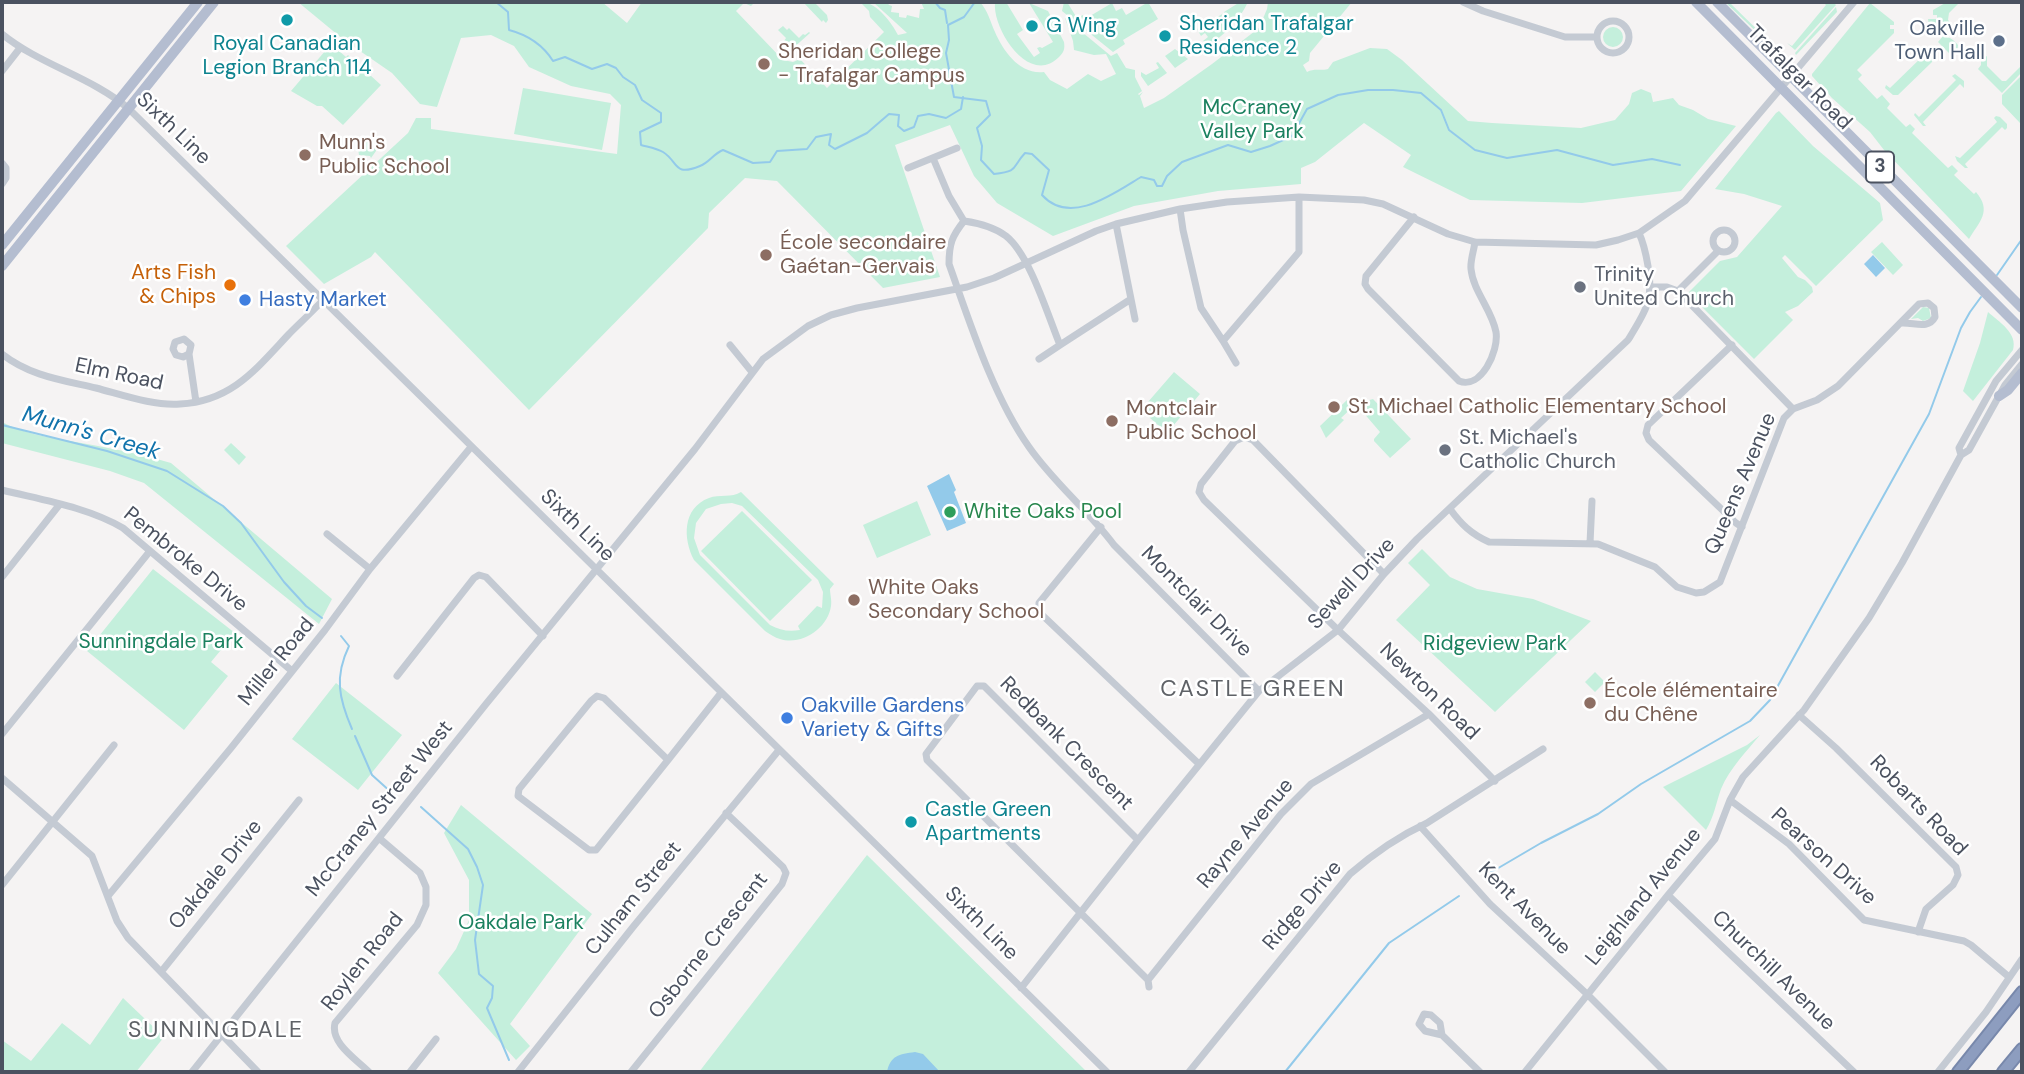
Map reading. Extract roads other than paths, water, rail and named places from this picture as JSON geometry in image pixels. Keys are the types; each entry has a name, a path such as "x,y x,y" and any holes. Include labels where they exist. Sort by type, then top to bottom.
{"highway":[{"path":"2011,1007 2022,985"},
{"path":"1958,1072 2022,992"},
{"path":"2003,1072 2022,1049"}],"main road":[{"path":"2,245 198,2"},
{"path":"2,265 214,2"},
{"name":"Trafalgar Road","path":"1696,2 2022,330"},
{"name":"Trafalgar Road","path":"1717,2 2022,308"},
{"path":"1999,396 2008,390 2022,373"}],"street":[{"path":"1463,2 1565,37 1597,37"},
{"name":"McCraney Street West","path":"192,1072 695,449 752,372 763,359 808,326 831,315 958,289 994,278 1116,224 1180,209 1227,202 1299,197 1364,200 1383,204 1448,234 1475,242 1596,245 1639,233 1685,201 1854,2"},
{"path":"1612,22 1624,26 1628,36 1625,47 1612,53 1602,49 1597,37 1600,27 1612,22"},
{"name":"Sixth Line","path":"2,34 19,48 110,94 129,110 1107,1072"},
{"path":"2,71 19,48"},
{"path":"908,168 957,148"},
{"path":"933,158 949,196 964,221 982,224 1004,234 1014,244 1031,272 1060,345"},
{"path":"2,163 6,168 6,178 2,184"},
{"path":"1223,341 1299,252 1299,197"},
{"path":"1180,209 1201,309 1236,363"},
{"path":"1414,217 1367,276 1365,284 1459,381 1466,384 1472,382 1491,361 1496,343 1495,330 1471,271 1475,242"},
{"name":"Montclair Drive","path":"964,221 953,234 949,264 999,397 1017,429 1031,450 1114,545 1259,691"},
{"path":"1116,224 1135,319"},
{"name":"Sewell Drive","path":"1021,988 1259,691 1338,630 1417,539 1628,340 1645,313 1651,287 1644,243 1639,233"},
{"path":"1678,291 1718,251"},
{"path":"1651,287 1667,287 1678,291 1793,409"},
{"path":"1039,359 1131,299"},
{"name":"Elm Road","path":"2,354 16,365 47,378 179,405 224,394 249,376 323,300"},
{"name":"Queens Avenue","path":"1450,509 1474,536 1489,542 1590,543 1608,547 1655,567 1677,587 1696,593 1703,592 1720,582 1784,418 1793,409 1817,400 1838,386 1919,304 1928,303 1934,308 1935,317 1929,325 1901,323"},
{"path":"730,345 752,372"},
{"path":"1732,345 1648,425 1646,433 1649,440 1742,527"},
{"name":"Leighland Avenue","path":"1961,455 1959,448 1984,401 2022,350"},
{"path":"188,354 196,402"},
{"name":"Leighland Avenue","path":"1525,1072 1715,839 1730,800 1743,777 1800,715 1869,618 1961,455 1969,450 2005,385 2022,365"},
{"name":"Newton Road","path":"1384,574 1253,440 1244,437 1236,441 1201,484 1199,492 1203,500 1429,714 1495,781"},
{"name":"Miller Road","path":"108,896 206,779 325,631 370,569 471,447"},
{"name":"Pembroke Drive","path":"2,490 60,504 110,520 123,528 292,671"},
{"path":"1590,543 1591,501"},
{"path":"2,577 60,504"},
{"path":"1101,527 1039,603 1039,612 1199,764"},
{"path":"327,534 370,569"},
{"path":"2,734 150,551"},
{"path":"397,676 479,575 486,577 543,636"},
{"name":"Redbank Crescent","path":"1080,912 927,760 926,754 977,686 984,686 1138,839"},
{"path":"668,760 604,698 597,696 590,701 519,789 518,796 589,850 596,850 668,760 721,693"},
{"name":"Rayne Avenue","path":"1080,912 1149,983 1281,814 1311,784 1429,714"},
{"name":"Robarts Road","path":"1800,715 1956,867 1958,875 1953,885 1926,909 1918,932"},
{"path":"2,884 114,745"},
{"name":"Ridge Drive","path":"1189,1072 1350,874 1367,860 1543,749"},
{"name":"Culham Street","path":"518,1072 779,750"},
{"path":"2,778 92,856 117,921 128,938 258,1072"},
{"name":"Oakdale Drive","path":"161,972 299,800"},
{"name":"Pearson Drive","path":"1730,800 1789,844 1864,920 1964,941 2009,977"},
{"name":"Osborne Crescent","path":"631,1072 782,884 786,873 783,867 726,813"},
{"name":"Kent Avenue","path":"1420,826 1490,904 1588,995 1665,1072"},
{"name":"Roylen Road","path":"369,1072 335,1038 335,1023 417,925 426,905 426,887 420,873 379,838"},
{"name":"Churchill Avenue","path":"1668,895 1854,1072"},
{"path":"1938,1072 1986,1012 2022,959"},
{"path":"1442,1035 1480,1072"},
{"path":"410,1072 436,1039"}],"water":[{"path":"1873,255 1885,268 1876,277 1864,264"},
{"name":"White Oaks Pool","path":"949,474 966,523 947,531 927,486"},
{"path":"915,1052 923,1054 940,1072 887,1072 890,1062 896,1057"}],"waterway":[{"path":"496,2 508,12 509,30 534,41 553,61 565,57 592,69 607,64 616,68 635,85 642,100 661,113 661,122 640,132 641,145 663,152 677,167 685,170 700,166 723,150 753,163 770,162 777,151 807,149 816,137 831,134 829,145 835,149 867,133 889,114 899,115 898,126 904,131 914,127 918,116 929,114 946,118 961,109 963,97"},
{"path":"935,2 945,10 947,23"},
{"path":"975,2 964,17 948,25 946,53 954,97 986,101 990,115 977,128 982,146 981,160 994,174 1012,170 1025,153 1032,154 1049,170 1042,195 1053,204 1065,208 1092,204 1141,177 1154,180 1157,186 1162,186 1167,176 1182,162 1228,145 1251,152 1270,146 1292,136 1307,109 1338,95 1368,90 1421,93 1441,110 1449,130 1475,150 1507,158 1557,150 1613,165 1652,159 1680,165"},
{"path":"1997,275 2022,239"},
{"path":"1483,877 1598,814 1641,784 1750,721 1770,700 1929,414 1961,328 1981,297"},
{"name":"Munn's Creek","path":"2,425 107,451 167,471 223,506 241,523 284,582 306,606 322,618"},
{"name":"Munn's Creek","path":"341,636 349,646 341,668 341,698 352,729"},
{"name":"Munn's Creek","path":"355,736 372,775 392,793"},
{"name":"Munn's Creek","path":"421,807 468,849 477,867 483,885 475,940 479,974 493,986 492,998 487,1008 509,1060"},
{"path":"1285,1072 1389,943 1459,896"}],"place":[{"name":"Royal Canadian Legion Branch 114","path":"287,20"},
{"name":"G Wing","path":"1032,26"},
{"name":"Sheridan Trafalgar Residence 2","path":"1165,36"},
{"name":"Oakville Town Hall","path":"1999,41"},
{"name":"Sheridan College - Trafalgar Campus","path":"764,64"},
{"name":"Munn's Public School","path":"305,155"},
{"name":"École secondaire Gaétan-Gervais","path":"766,255"},
{"name":"Arts Fish & Chips","path":"230,285"},
{"name":"Trinity United Church","path":"1580,287"},
{"name":"Hasty Market","path":"245,300"},
{"name":"St. Michael Catholic Elementary School","path":"1334,407"},
{"name":"Montclair Public School","path":"1112,421"},
{"name":"St. Michael's Catholic Church","path":"1445,450"},
{"name":"White Oaks Pool","path":"950,512"},
{"name":"White Oaks Secondary School","path":"854,600"},
{"name":"École élémentaire du Chêne","path":"1590,703"},
{"name":"Oakville Gardens Variety & Gifts","path":"787,718"},
{"name":"Castle Green Apartments","path":"911,822"}],"district":[{"name":"CASTLE GREEN","path":"1253,690"},
{"name":"SUNNINGDALE","path":"216,1031"}],"park label":[{"name":"McCraney Valley Park","path":"1252,120"},
{"name":"Sunningdale Park","path":"161,642"},
{"name":"Ridgeview Park","path":"1495,644"},
{"name":"Oakdale Park","path":"521,923"}]}
